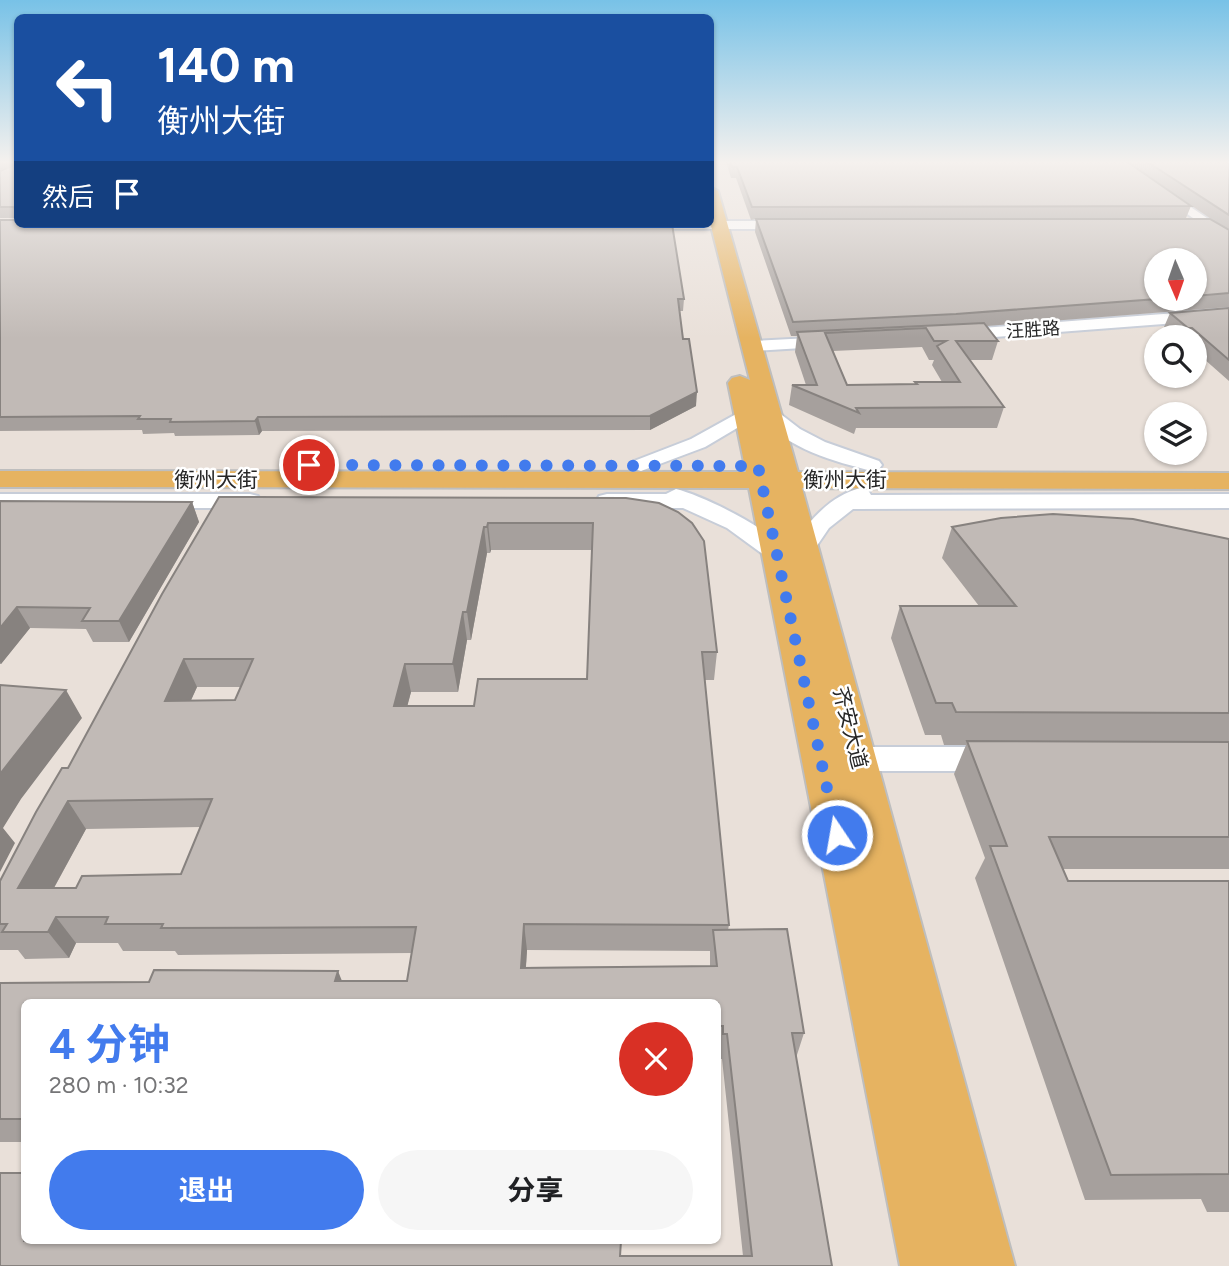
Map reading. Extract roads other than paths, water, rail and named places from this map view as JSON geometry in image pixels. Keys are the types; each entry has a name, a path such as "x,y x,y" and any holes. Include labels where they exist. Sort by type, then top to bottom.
{"main road":[{"name":"齐安大道","path":"713,228 790,550 929,1266"},
{"name":"齐安大道","path":"714,228 753,346 759,415"},
{"name":"衡州大街","path":"0,465 772,473 901,480 1229,481"},
{"name":"衡州大街","path":"772,473 872,465 1229,466"},
{"name":"衡州大街","path":"0,479 225,502 631,473"},
{"name":"齐安大道","path":"790,550 858,759 986,1266"}],"street":[{"path":"752,220 803,225"},
{"path":"1201,220 1229,239"},
{"path":"1182,225 1208,225"},
{"name":"汪胜路","path":"939,336 1229,314"},
{"path":"753,346 846,341"},
{"path":"631,473 759,415 807,442 837,455 872,465"},
{"path":"631,473 790,550 847,502 901,480"},
{"path":"0,500 690,501"},
{"path":"847,502 1229,501"},
{"path":"858,759 1023,759"}]}
